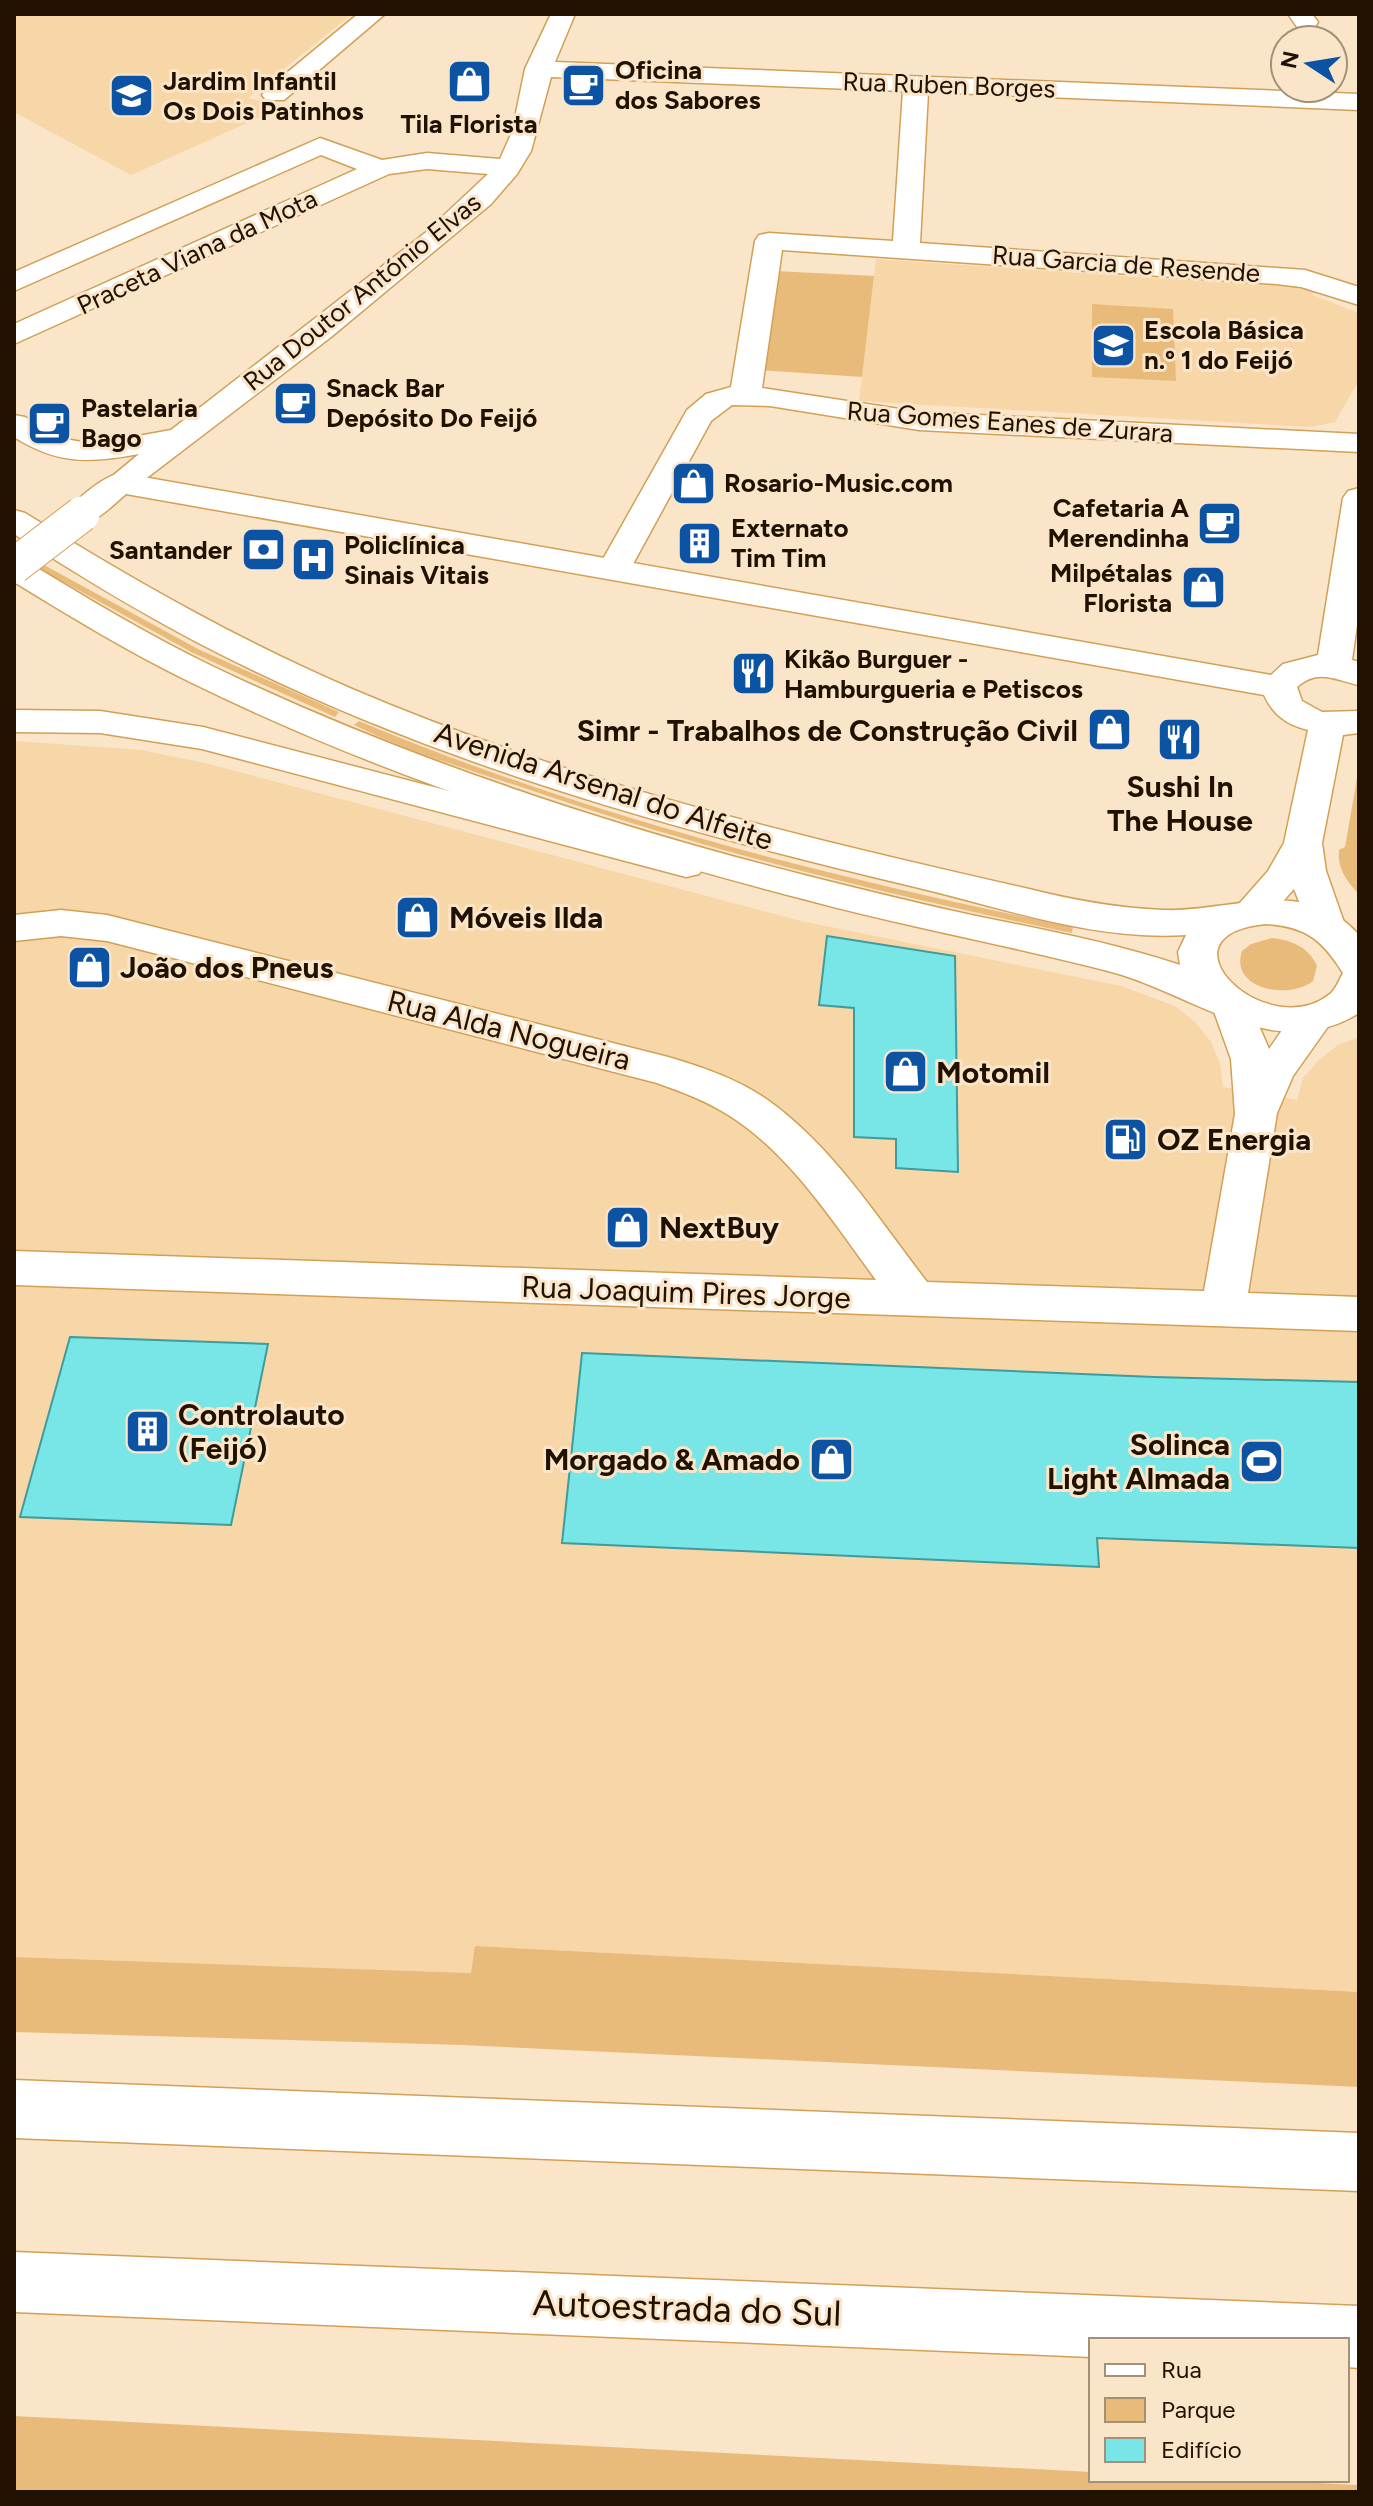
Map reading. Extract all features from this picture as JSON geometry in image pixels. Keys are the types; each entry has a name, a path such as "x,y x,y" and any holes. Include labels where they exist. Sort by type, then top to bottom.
{"main road":[{"path":"275,95 373,14"},
{"name":"Rua Doutor António Elvas","path":"14,567 326,327 467,212 508,168 519,149 538,69 553,29 563,14"},
{"name":"Rua Ruben Borges","path":"538,69 1359,102"},
{"path":"906,250 916,84"},
{"name":"Praceta Viana da Mota","path":"14,282 320,146 380,168"},
{"name":"Praceta Viana da Mota","path":"14,335 380,168 403,161 427,160 508,168"},
{"name":"Rua Garcia de Resende","path":"745,397 769,241 1276,275 1354,290"},
{"name":"Rua Gomes Eanes de Zurara","path":"615,568 698,416 717,400 770,397 878,416 974,425 1359,443"},
{"path":"14,424 50,446 94,453 122,450 186,434"},
{"path":"120,483 1280,687"},
{"path":"1223,1309 1256,1114 1256,1068 1225,1002 1199,968 1200,946 1212,928 1242,914 1283,878 1303,843 1343,723 1298,715 1287,706 1280,687 1293,672 1319,665 1347,671 1359,498"},
{"name":"Avenida Arsenal do Alfeite","path":"14,520 115,586 271,665 407,722 585,785 793,846 1088,913 1163,923 1242,914 1297,915 1346,944"},
{"name":"Avenida Arsenal do Alfeite","path":"14,567 80,609 192,667 379,753 524,804 681,853 962,926 1127,961 1179,978 1225,1002 1275,1019 1334,1013"},
{"path":"14,721 100,722 203,738 669,861 962,926"},
{"path":"1303,843 1307,871 1346,944"},
{"name":"Rua Alda Nogueira","path":"14,928 61,923 107,928 668,1071 726,1095 755,1113 794,1146 916,1300"},
{"path":"1256,1114 1274,1071 1351,998 1359,980"},
{"name":"Rua Joaquim Pires Jorge","path":"14,1268 1359,1314"},
{"path":"14,2109 1359,2162"},
{"name":"Autoestrada do Sul","path":"14,2282 1359,2337"}],"shaded area":[{"name":"Jardim Infantil Os Dois Patinhos","path":"22,14 352,14 248,98 285,106 131,175 14,112 14,17"},
{"name":"Escola Básica n.º 1 do Feijó","path":"876,259 1168,279 1269,282 1316,292 1312,295 1359,313 1359,380 1335,422 1310,427 859,401"},
{"path":"14,741 141,750 205,763 801,921 1121,986 1175,1006 1195,1022 1211,1042 1220,1064 1223,1087 1297,1100 1303,1078 1320,1059 1338,1045 1359,1037 1359,1992 476,1946 472,1973 14,1957"}],"green space":[{"path":"775,271 874,276 862,377 757,370"},
{"path":"1092,304 1173,309 1176,381 1092,377"},
{"path":"44,565 198,649 339,712 335,717 193,653 38,568"},
{"path":"359,721 533,787 621,815 801,865 1073,927 1072,933 871,888 673,835 423,754 354,725"},
{"path":"1359,767 1359,894 1344,874 1339,850 1345,847"},
{"path":"1272,938 1304,949 1314,959 1317,966 1313,981 1303,987 1277,990 1253,983 1244,975 1240,964 1242,951 1251,944"},
{"path":"475,1946 1359,1992 1359,2087 462,2045 14,2032 14,1957 471,1973"},
{"path":"14,2416 1089,2472 1089,2482 1359,2485 1359,2492 14,2492"}],"building":[{"name":"Motomil","path":"827,936 955,956 958,1172 896,1168 896,1139 854,1137 854,1008 819,1005"},
{"name":"Controlauto (Feijó)","path":"70,1337 268,1344 231,1525 20,1517"},
{"name":"Morgado & Amado","path":"582,1353 1154,1377 1359,1382 1359,1548 1097,1538 1099,1567 562,1543"}],"place":[{"name":"Tila Florista","path":"469,81"},
{"name":"Oficina dos Sabores","path":"584,85"},
{"name":"Jardim Infantil Os Dois Patinhos","path":"132,96"},
{"name":"Escola Básica n.º 1 do Feijó","path":"1113,345"},
{"name":"Snack Bar Depósito Do Feijó","path":"295,403"},
{"name":"Pastelaria Bago","path":"50,423"},
{"name":"Rosario-Music.com","path":"693,483"},
{"name":"Cafetaria A Merendinha","path":"1220,523"},
{"name":"Externato Tim Tim","path":"700,543"},
{"name":"Santander","path":"263,550"},
{"name":"Policlínica Sinais Vitais","path":"313,560"},
{"name":"Milpétalas Florista","path":"1203,588"},
{"name":"Kikão Burguer - Hamburgueria e Petiscos","path":"753,674"},
{"name":"Simr - Trabalhos de Construção Civil","path":"1109,730"},
{"name":"Sushi In The House","path":"1180,740"},
{"name":"Móveis Ilda","path":"418,917"},
{"name":"João dos Pneus","path":"89,967"},
{"name":"Motomil","path":"905,1072"},
{"name":"OZ Energia","path":"1126,1139"},
{"name":"NextBuy","path":"628,1227"},
{"name":"Controlauto (Feijó)","path":"147,1431"},
{"name":"Morgado & Amado","path":"831,1459"},
{"name":"Solinca Light Almada","path":"1261,1461"}]}
